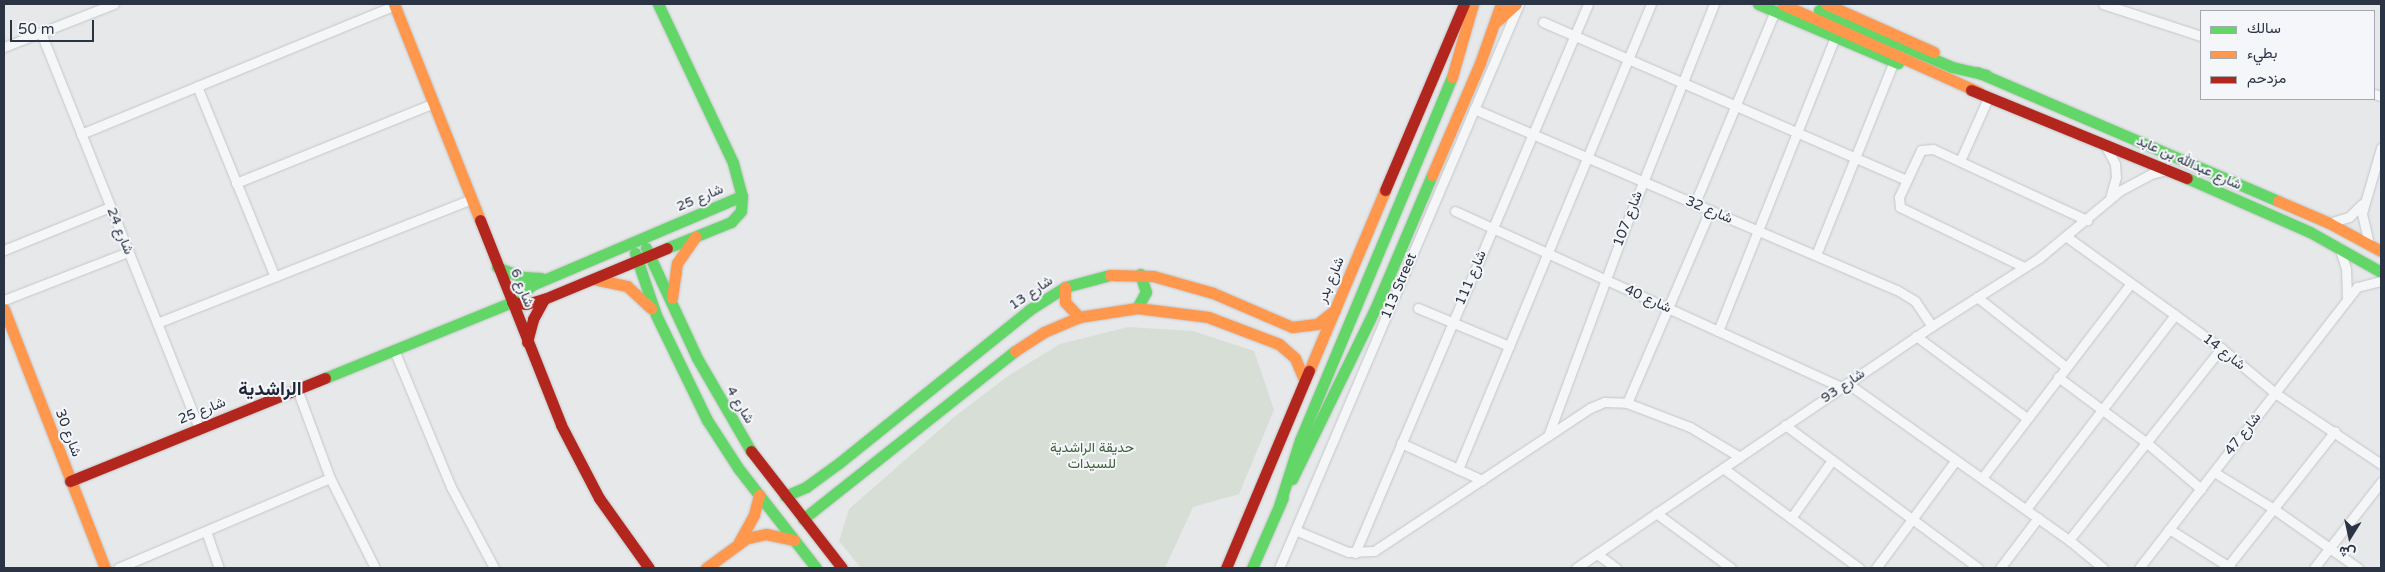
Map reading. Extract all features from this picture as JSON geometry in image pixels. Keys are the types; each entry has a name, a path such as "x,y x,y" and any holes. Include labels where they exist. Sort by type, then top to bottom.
{"street":[{"path":"4,47 114,4"},
{"path":"81,134 395,4"},
{"name":"شارع 6","path":"395,4 497,267 561,425 586,474 614,521 649,568"},
{"path":"658,4 730,155 742,196"},
{"name":"شارع بدر","path":"1226,568 1464,4"},
{"path":"1279,506 1300,440 1376,265 1459,60 1473,4"},
{"path":"1252,568 1279,506 1375,309 1495,24 1501,4"},
{"path":"1495,24 1517,4"},
{"name":"113 Street","path":"1278,568 1517,4"},
{"name":"شارع 111","path":"1355,553 1588,4"},
{"path":"1458,469 1651,4"},
{"name":"شارع 107","path":"1548,436 1643,181 1714,4"},
{"name":"شارع عبدالله بن عابد","path":"1758,4 1781,7 1984,94 2103,142 2338,246 2381,272"},
{"name":"شارع عبدالله بن عابد","path":"1804,4 1952,67 1986,76"},
{"name":"شارع عبدالله بن عابد","path":"1826,4 1843,8 1986,76 2328,223 2381,252"},
{"path":"2103,4 2200,36"},
{"path":"1695,204 1736,106 1781,7"},
{"name":"شارع عبدالله بن عابد","path":"1781,7 1835,36 1894,61 1984,94"},
{"path":"1542,22 1906,180"},
{"name":"شارع 24","path":"41,33 199,429"},
{"path":"1718,331 1835,36"},
{"path":"1816,255 1894,61"},
{"path":"197,86 275,277"},
{"path":"1960,161 1984,94"},
{"path":"236,183 434,103"},
{"name":"شارع 32","path":"1474,109 1906,294 1922,308 1932,326"},
{"path":"2103,142 2115,164 2116,177 2109,201"},
{"path":"2024,267 1902,210 1898,201 1918,153 1925,148 1960,161 2087,220"},
{"path":"2369,244 2362,224 2364,202 2381,148"},
{"name":"شارع 93","path":"1576,568 1916,336 2024,267 2067,237 2136,181 2168,170"},
{"name":"شارع 25","path":"70,481 512,302 523,290 549,277 742,196 741,211 735,219 544,299 526,304 512,302"},
{"path":"157,324 472,199"},
{"path":"2328,223 2349,217 2364,202"},
{"path":"4,250 110,207"},
{"path":"1627,402 1710,210"},
{"name":"شارع 40","path":"1455,211 1718,331 1844,385 2026,509 2069,540 2103,568"},
{"path":"674,310 672,286 677,263 697,234"},
{"name":"شارع 14","path":"2067,237 2221,348 2275,393 2335,431 2381,464"},
{"path":"637,241 637,260 656,315 707,420 759,496 816,568"},
{"name":"شارع 4","path":"637,241 649,255 721,404 756,458 842,568"},
{"path":"2338,246 2346,269 2347,300"},
{"path":"4,300 128,252"},
{"path":"497,267 522,278 549,277"},
{"path":"1137,308 1146,292 1140,274"},
{"name":"شارع 13","path":"785,496 812,483 1023,315 1065,288 1098,277 1140,274 1213,293 1292,327 1317,324 1335,310"},
{"path":"592,279 627,286 639,294 656,315"},
{"name":"شارع 47","path":"2139,568 2357,287 2381,281"},
{"path":"1982,478 2131,283"},
{"path":"1065,288 1065,302 1079,317"},
{"path":"1977,297 2066,367"},
{"path":"527,342 532,319 544,299"},
{"path":"803,519 1000,360 1038,335 1079,317 1137,308 1190,313 1257,333 1291,353 1305,382"},
{"path":"1418,308 1509,346"},
{"name":"شارع 30","path":"4,309 105,568"},
{"path":"2026,509 2175,315"},
{"path":"1916,336 2027,418"},
{"path":"2069,540 2221,348"},
{"path":"394,350 451,487 494,568"},
{"path":"2058,378 2147,443 2200,489"},
{"path":"297,389 330,478 375,568"},
{"path":"1295,530 1355,553 1380,548 1597,404 1627,402 1703,434 1740,457"},
{"path":"1786,425 1978,568"},
{"path":"2170,529 2230,567 2335,431"},
{"path":"1401,443 1482,480"},
{"path":"1791,518 1832,460"},
{"path":"1876,568 1956,460"},
{"path":"1723,468 1859,568"},
{"path":"2214,472 2274,508 2358,568"},
{"path":"118,568 330,478"},
{"path":"2314,568 2381,482"},
{"path":"739,542 754,515 759,496"},
{"path":"1656,514 1731,568"},
{"path":"2000,568 2038,518"},
{"path":"206,531 219,568"},
{"path":"706,568 739,542 766,534 794,540"},
{"path":"1597,554 1616,568"}],"green space":[{"name":"حديقة الراشدية للسيدات","path":"1128,327 1193,331 1254,351 1274,410 1239,494 1193,507 1165,568 861,568 839,541 849,509 953,418 1008,376 1060,344"}],"traffic: fast":[{"path":"658,4 733,163 742,196 741,211 731,222 667,248"},
{"path":"1758,4 1898,63"},
{"path":"1819,10 1952,67 1986,75"},
{"path":"1977,72 2278,201"},
{"path":"1279,506 1300,440 1452,77"},
{"path":"1292,479 1375,309 1432,175"},
{"path":"2187,178 2310,232 2381,272"},
{"path":"325,378 512,302 532,285 742,196"},
{"path":"646,248 697,358 751,451"},
{"path":"635,253 656,315 707,420 738,468 816,568"},
{"path":"497,267 522,277 541,278"},
{"path":"1137,308 1146,292 1140,274"},
{"path":"785,496 806,487 839,463 1029,310 1065,287 1110,275"},
{"path":"803,519 1015,351"},
{"path":"1252,568 1283,497"}],"traffic: slow":[{"path":"394,4 480,220"},
{"path":"1452,77 1473,4"},
{"path":"1432,175 1480,63 1501,4"},
{"path":"1496,22 1516,4"},
{"path":"1782,4 1979,92"},
{"path":"1826,4 1934,52"},
{"path":"1309,371 1385,190"},
{"path":"2278,201 2329,223 2381,251"},
{"path":"672,298 677,263 695,237"},
{"path":"1110,275 1153,276 1213,293 1292,327 1317,324 1335,310"},
{"path":"594,279 627,286 651,308"},
{"path":"1065,287 1065,302 1079,317"},
{"path":"1015,351 1044,332 1079,317 1137,308 1208,317 1279,344 1295,358 1305,381"},
{"path":"4,309 105,568"},
{"path":"739,542 754,515 759,495"},
{"path":"706,568 747,538 766,534 794,540"}],"traffic: jam":[{"path":"1385,190 1464,4"},
{"path":"1971,90 2187,178"},
{"path":"480,220 561,425 599,498 649,568"},
{"path":"512,302 526,304 544,299 667,248"},
{"path":"527,342 533,319 544,299"},
{"path":"1226,568 1309,371"},
{"path":"70,481 325,378"},
{"path":"751,451 842,568"}],"district":[{"name":"الراشدية","path":"270,390"}]}
